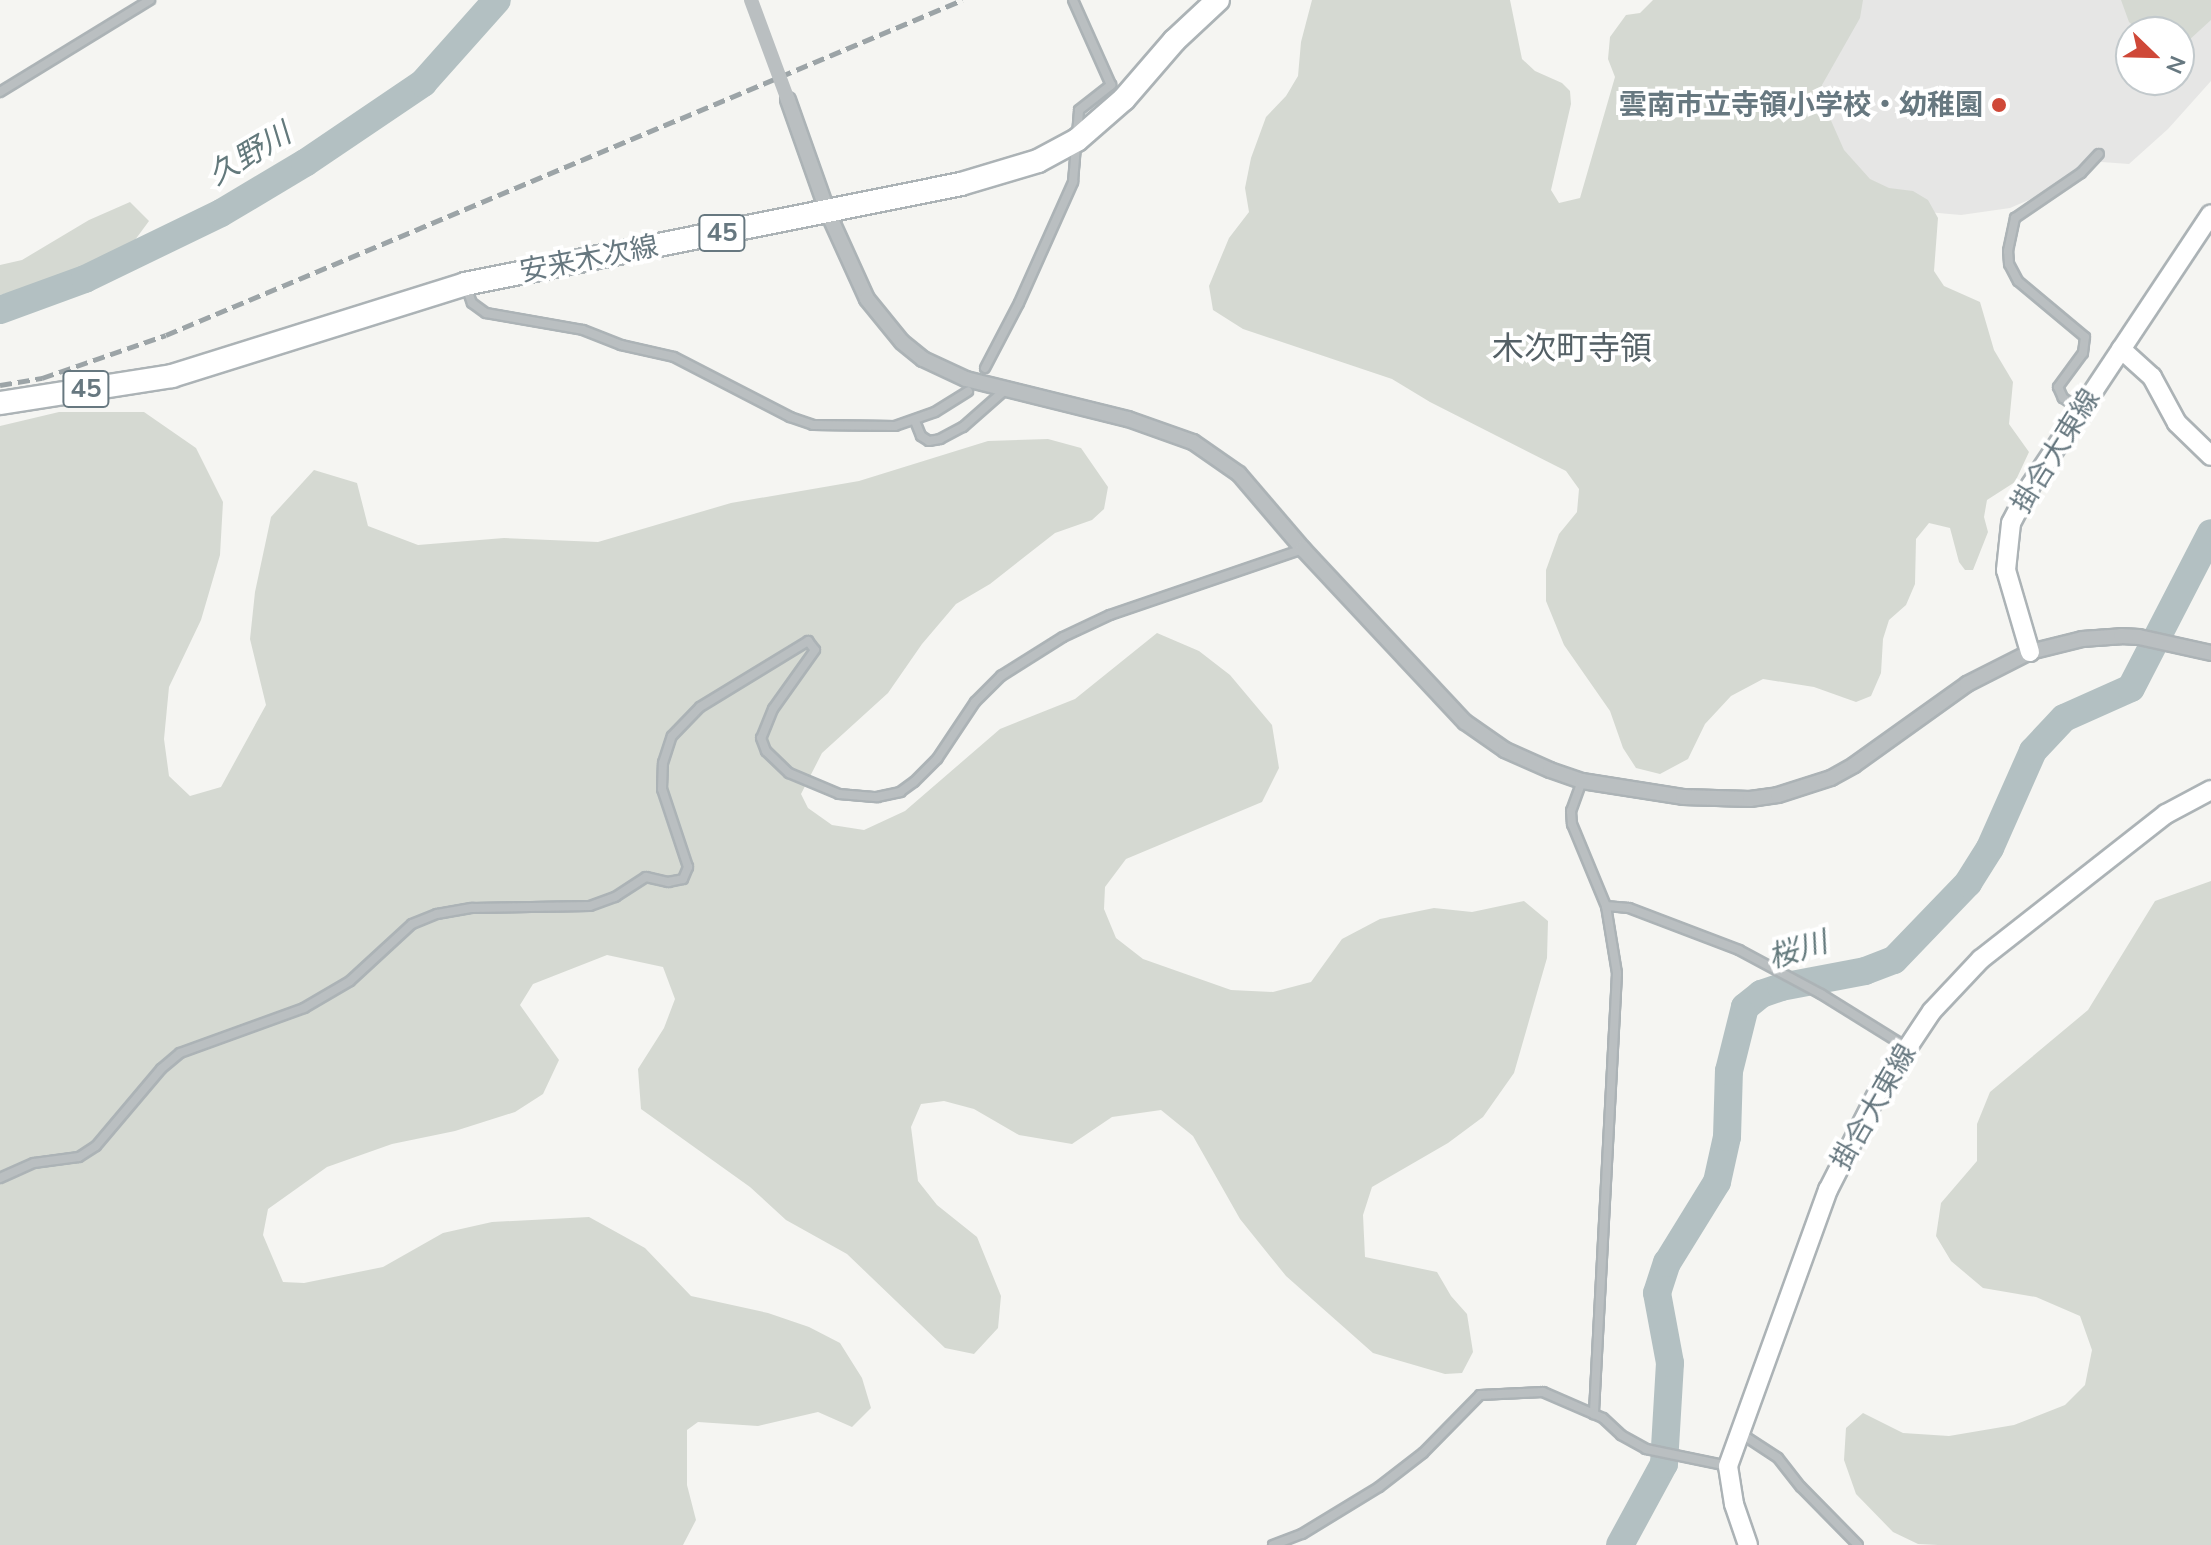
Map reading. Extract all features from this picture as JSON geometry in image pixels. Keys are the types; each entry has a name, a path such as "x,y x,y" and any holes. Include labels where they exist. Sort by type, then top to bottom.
{"main road":[{"name":"安来木次線","path":"0,403 49,392 172,376 465,284 828,213 961,184 1038,161 1077,140 1124,99 1174,41 1218,0"},
{"name":"掛合大東線","path":"2030,652 2009,590 2007,538 2031,485 2211,214"},
{"path":"2121,349 2152,377 2177,423 2211,456"},
{"name":"掛合大東線","path":"1748,1545 1734,1504 1728,1466 1828,1190 1857,1128 1906,1047 1932,1011 1981,959 2166,814 2211,790"}],"street":[{"path":"0,92 150,0"},
{"path":"751,0 828,213 867,299 902,342 948,372 1005,390 1128,419 1193,442 1239,474 1303,549 1465,722 1505,750 1582,781 1717,799 1750,799 1804,788 1854,765 1967,684 2030,652 2103,636 2139,637 2211,653"},
{"path":"985,368 1019,303 1073,182 1079,110 1111,85 1073,0"},
{"path":"2081,410 2063,398 2058,387 2083,353 2085,337 2018,281 2009,264 2008,251 2015,218 2081,173 2099,154"},
{"path":"465,284 472,303 486,313 583,330 621,345 674,357 790,417 813,425 895,426 915,421 968,391"},
{"path":"915,421 921,436 929,441 940,439 963,427 1005,390"},
{"path":"0,1178 34,1163 79,1157 180,1053 304,1008 350,981 412,924 437,914 472,908 590,906 615,897 646,877 668,882 683,879 688,867 662,789 663,763 672,736 700,707 808,641 815,650 773,709 761,738 766,751 789,773 839,794 877,797 900,792 914,782 937,759 975,702 1001,676 1063,637 1110,615 1303,549"},
{"path":"1582,781 1571,811 1572,824 1606,906 1617,973 1594,1414"},
{"path":"1606,906 1629,908 1739,950 1787,974 1906,1047"},
{"path":"1273,1545 1302,1534 1379,1487 1423,1453 1480,1395 1543,1392 1594,1414 1634,1444 1657,1452 1728,1466"},
{"path":"1739,1433 1778,1458 1801,1487 1858,1545"}],"shaded area":[{"path":"1312,0 1510,0 1522,59 1535,71 1562,83 1570,91 1571,104 1551,190 1559,203 1580,198 1615,77 1608,59 1610,37 1626,15 1640,13 1653,0 1863,0 1860,18 1822,85 1825,107 1844,150 1870,179 1889,188 1913,191 1928,200 1938,218 1934,271 1944,286 1980,302 1994,350 2013,382 2009,424 2029,452 2015,482 1987,500 1984,517 1988,532 1973,570 1965,570 1959,562 1950,528 1929,523 1916,539 1915,584 1906,605 1889,620 1883,639 1881,673 1871,696 1856,702 1814,687 1763,679 1731,696 1705,724 1688,759 1660,774 1636,768 1623,748 1610,711 1564,645 1546,601 1546,570 1559,534 1577,512 1579,489 1566,471 1430,402 1392,379 1243,329 1213,310 1209,286 1229,238 1249,212 1245,188 1251,158 1266,117 1286,96 1298,76 1301,42"},
{"name":"雲南市立寺領小学校・幼稚園","path":"1822,0 2211,0 2211,81 2168,129 2129,164 2088,161 2052,190 2010,208 1961,215 1859,206 1812,143"},
{"path":"2121,0 2211,0 2211,20 2195,35 2195,16 2127,16"},
{"path":"130,202 149,221 135,240 57,280 0,295 0,265 22,260 89,220"},
{"path":"59,412 144,412 196,448 223,502 220,555 201,620 169,687 164,739 169,776 190,796 221,787 266,705 250,639 255,592 271,517 314,470 357,483 368,526 418,545 504,538 598,542 731,503 859,481 988,441 1048,439 1081,448 1108,487 1104,509 1092,520 1055,533 990,584 956,604 922,644 888,693 822,753 801,794 808,808 832,825 864,830 905,811 1000,729 1075,699 1157,633 1199,651 1230,675 1272,725 1279,768 1262,802 1126,859 1105,887 1104,909 1116,938 1143,959 1231,990 1273,992 1311,982 1342,939 1380,919 1434,908 1472,912 1524,901 1548,921 1547,958 1514,1073 1483,1117 1448,1143 1372,1187 1363,1215 1365,1257 1437,1272 1451,1296 1467,1314 1473,1352 1462,1373 1445,1374 1373,1353 1286,1276 1240,1219 1193,1136 1161,1110 1112,1117 1072,1144 1019,1135 974,1109 944,1101 921,1104 911,1127 918,1181 937,1205 977,1237 1001,1296 998,1328 974,1354 945,1348 847,1254 786,1220 750,1187 641,1109 638,1069 664,1028 675,999 663,967 607,955 533,984 520,1005 559,1060 543,1094 515,1112 455,1131 392,1144 327,1167 268,1209 263,1235 283,1282 304,1283 383,1267 443,1233 492,1222 589,1217 645,1248 691,1296 768,1313 809,1327 840,1343 862,1378 871,1408 852,1427 818,1412 758,1426 698,1422 687,1430 687,1485 696,1520 683,1545 0,1545 0,426"},
{"path":"2211,881 2211,1545 1918,1544 1893,1532 1856,1494 1844,1460 1846,1428 1863,1413 1903,1433 1949,1436 2014,1425 2065,1405 2085,1385 2092,1350 2080,1316 2036,1297 1983,1288 1951,1261 1936,1236 1941,1203 1977,1161 1977,1124 1990,1092 2088,1010 2155,901"}],"waterway":[{"name":"久野川","path":"0,310 85,279 221,213 305,163 423,83 497,0"},
{"name":"桜川","path":"1620,1545 1664,1464 1670,1363 1657,1293 1667,1263 1717,1182 1727,1137 1729,1071 1745,1007 1761,994 1781,987 1865,971 1894,960 1968,883 1990,848 2033,751 2064,718 2131,688 2211,533"}],"railway":[{"path":"0,385 42,378 166,335 962,0"}],"place":[{"name":"雲南市立寺領小学校・幼稚園","path":"1999,105"}],"district":[{"name":"木次町寺領","path":"1572,349"}]}
